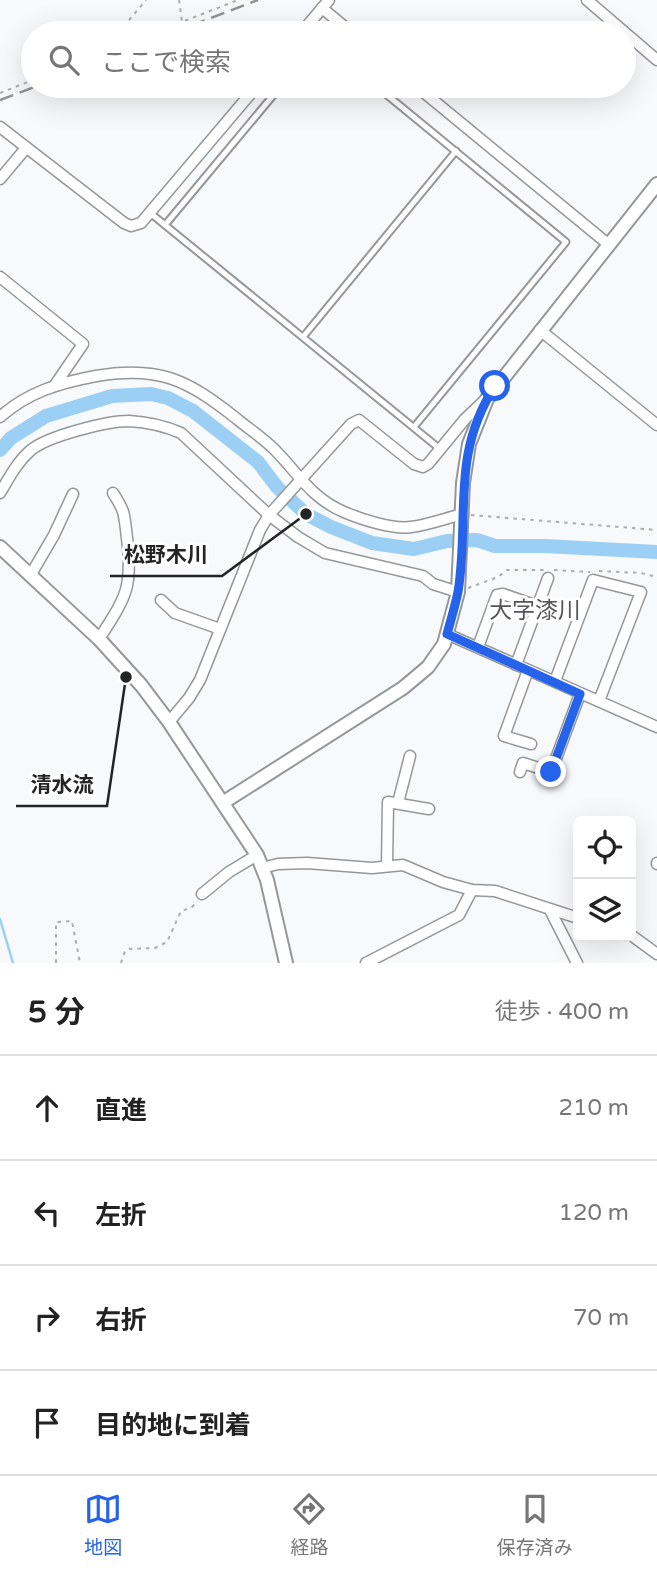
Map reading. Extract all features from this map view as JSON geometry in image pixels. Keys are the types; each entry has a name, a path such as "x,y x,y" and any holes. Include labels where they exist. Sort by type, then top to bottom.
{"street":[{"path":"587,0 612,21"},
{"path":"311,21 325,4 341,21"},
{"path":"636,42 657,60"},
{"path":"0,127 131,226 141,223 247,98"},
{"path":"431,98 608,244"},
{"path":"0,179 26,148"},
{"path":"169,722 190,698 201,680 260,530 269,515 301,478 351,424 359,420 414,464 423,467 428,464 465,419 486,399 657,184"},
{"path":"0,277 83,344 55,385"},
{"path":"540,330 657,425"},
{"path":"0,417 28,396 55,385 127,371 164,376 204,393 273,447 309,490 345,513 409,528 462,516"},
{"path":"224,802 403,688 428,667 444,644 458,588 463,483 469,444 486,399"},
{"path":"0,493 14,468 32,449 49,440 84,429 127,421 166,427 181,433 269,515 325,553 423,576 433,584 458,588"},
{"path":"99,639 120,606 130,580 125,512 113,492"},
{"path":"30,576 54,535 73,494"},
{"path":"0,547 99,639 169,722 257,855 277,921 286,963"},
{"path":"516,665 548,578"},
{"path":"555,681 593,580 641,592 599,701"},
{"path":"478,647 497,595 503,594 537,606"},
{"path":"161,600 175,612 220,629"},
{"path":"447,634 657,727"},
{"path":"527,670 504,736 531,744"},
{"path":"520,772 523,763 551,772 580,694"},
{"path":"398,803 410,755"},
{"path":"387,866 388,802 429,808"},
{"path":"202,894 229,872 257,855"},
{"path":"262,868 278,864 307,863 372,868 403,865 443,882 472,890 495,891 573,917"},
{"path":"366,963 459,915 472,890"},
{"path":"550,911 576,963"},
{"path":"636,939 657,954"}],"lane":[{"path":"164,225 271,98"},
{"path":"391,98 566,242 414,427"},
{"path":"303,337 456,151"},
{"path":"149,212 441,449"}],"path":[{"path":"128,21 146,0"},
{"path":"179,0 182,21"},
{"path":"185,21 238,0"},
{"path":"0,93 21,85"},
{"path":"462,516 657,530"},
{"path":"121,963 125,951 129,949 155,948 167,942 181,911 195,905 202,894"},
{"path":"55,963 56,922 72,921 80,963"}],"waterway":[{"path":"0,450 11,438 46,416 112,396 151,394 168,398 193,411 258,462 277,487 306,514 372,543 414,549 447,541 477,540 495,546 657,552"},
{"path":"0,919 13,963"}],"railway":[{"path":"203,21 258,0"},
{"path":"0,100 21,92"}],"place":[{"name":"松野木川","path":"306,514"},
{"name":"清水流","path":"126,677"}],"district":[{"name":"大字漆川","path":"535,610"}],"route":[{"path":"495,386 486,399 469,444 463,483 458,592 447,634 580,694 551,772"}]}
